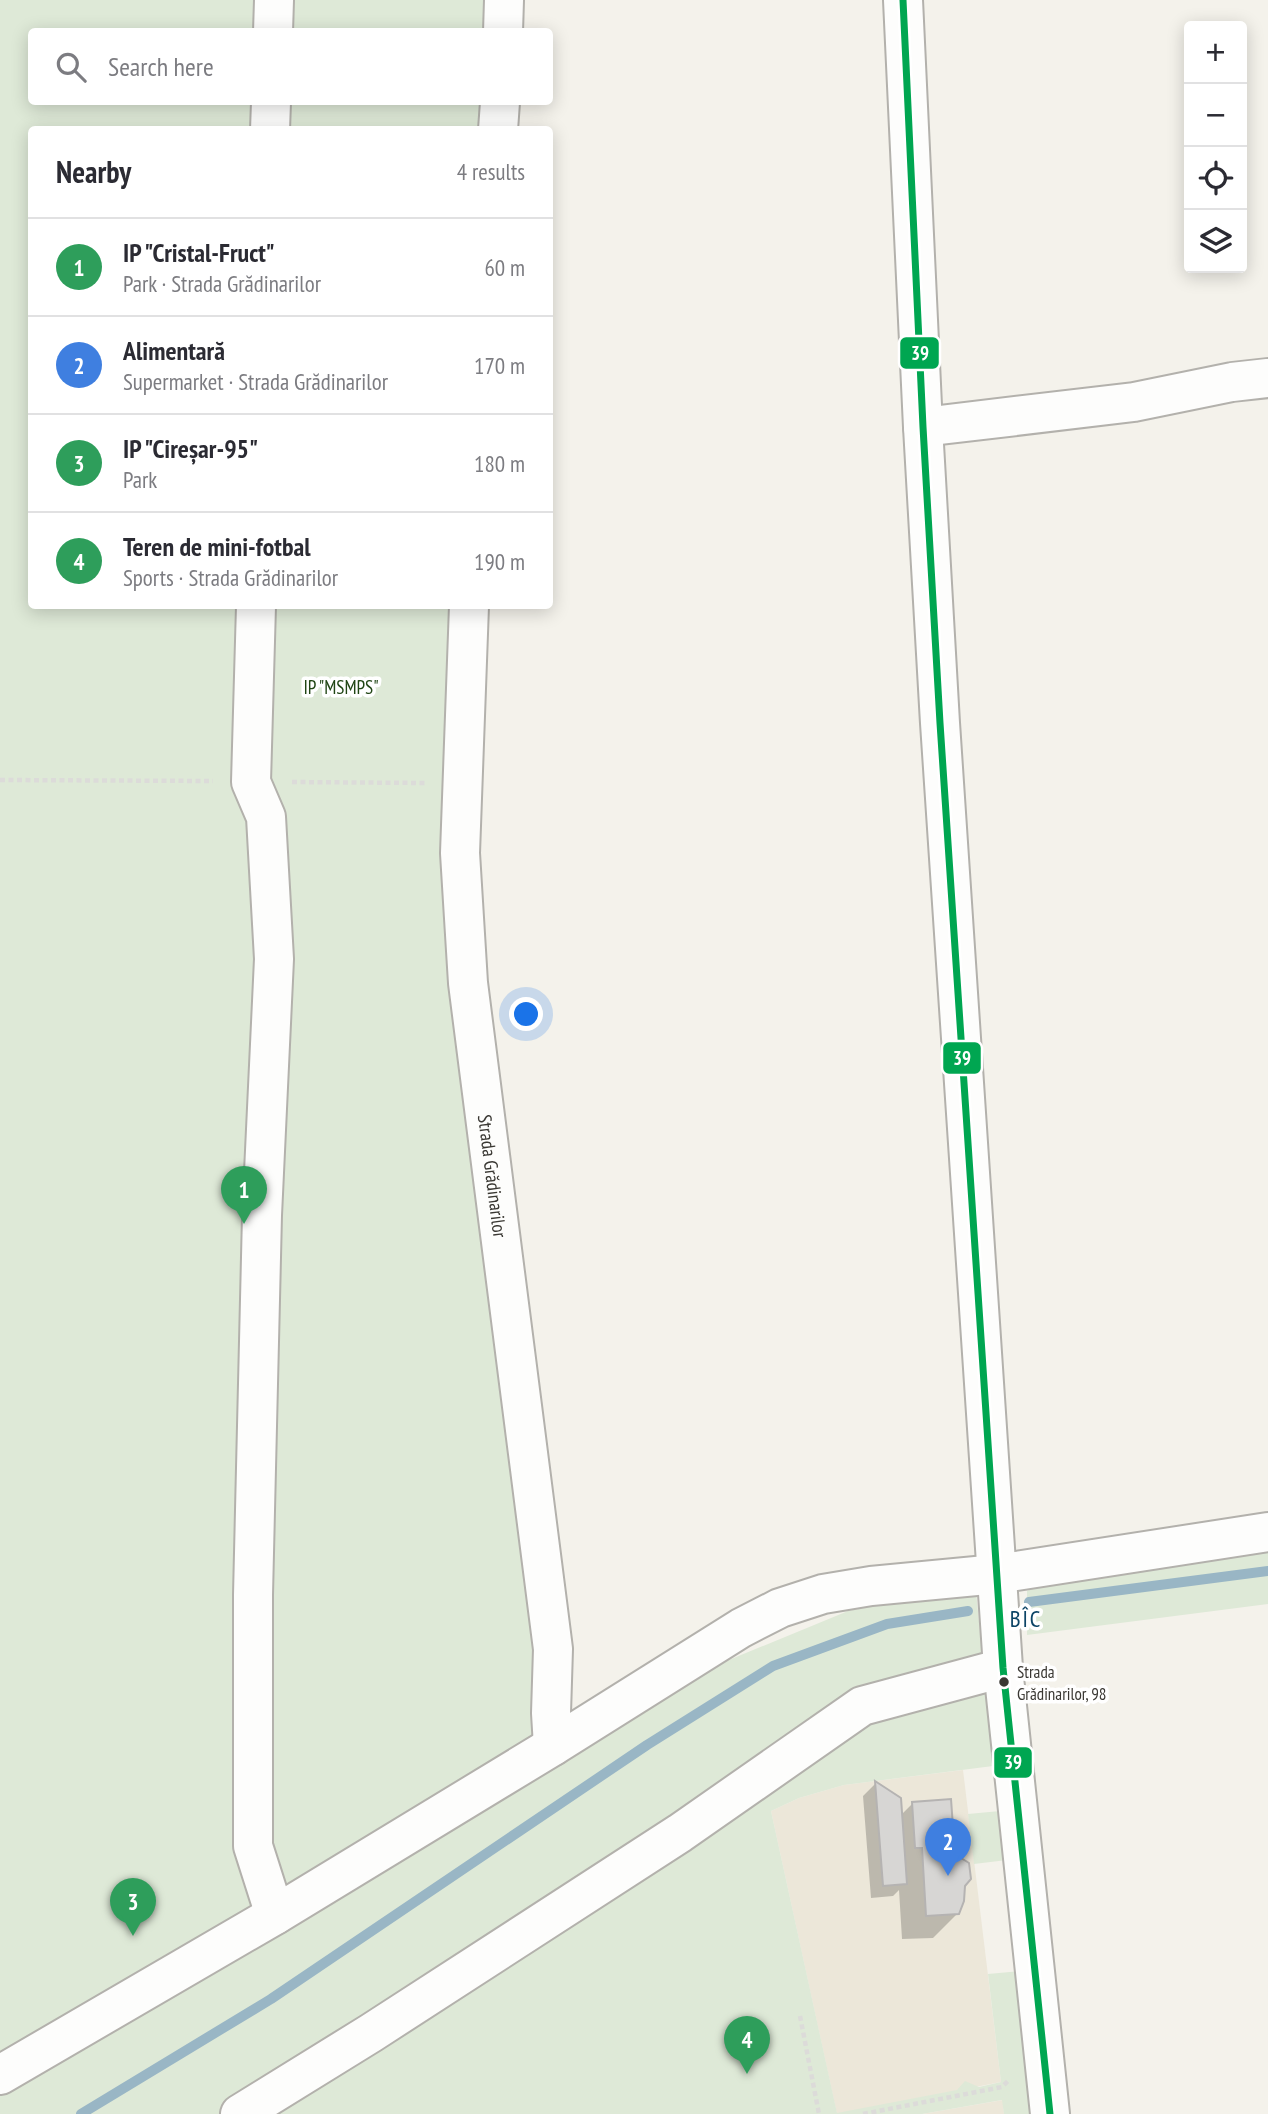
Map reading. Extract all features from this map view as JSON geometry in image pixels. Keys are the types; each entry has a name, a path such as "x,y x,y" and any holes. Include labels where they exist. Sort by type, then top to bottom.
{"street":[{"path":"273,28 274,0"},
{"path":"503,28 505,0"},
{"path":"903,0 923,427 942,751 1003,1668 1050,2114"},
{"path":"270,126 271,105"},
{"path":"498,126 500,105"},
{"path":"923,427 1134,402 1232,382 1268,378"},
{"path":"256,609 251,782 265,817 274,959 261,1242 253,1595 253,1846 275,1915"},
{"name":"Strada Grădinarilor","path":"469,609 460,853 468,983 553,1649 553,1746"},
{"path":"0,2075 275,1915 741,1628 780,1608 823,1594 871,1586 997,1574 1268,1532"},
{"path":"240,2114 371,2034 668,1841 862,1706 1003,1668"}],"path":[{"path":"800,2016 819,2114"},
{"path":"863,2114 1002,2087 1044,2051"}],"shaded area":[{"path":"963,1770 1001,2082 837,2114 771,1811 799,1798 844,1785"},
{"path":"1003,2100 1004,2114 922,2114"}],"green space":[{"name":"IP \"MSMPS\"","path":"0,0 487,0 486,28 28,28 28,105 482,105 481,126 28,126 28,609 457,609 539,1670 532,1779 707,1669 848,1611 943,1593 976,1591 993,1766 844,1785 799,1798 771,1811 837,2113 957,2090 965,2081 979,2087 1001,2082 988,1974 1021,1971 1037,2114 1004,2114 1002,2100 922,2114 0,2114"},
{"path":"1268,1548 1268,1604 1027,1635 1027,1591 1054,1579"},
{"path":"1000,1811 1007,1860 974,1864 968,1814"}],"building":[{"path":"875,1781 901,1798 907,1884 883,1886"},
{"path":"951,1799 954,1841 960,1847 961,1858 969,1863 971,1879 965,1886 964,1901 959,1914 926,1916 922,1848 915,1848 912,1802"}],"waterway":[{"path":"1029,1602 1268,1571"},
{"path":"81,2114 271,1999 647,1745 773,1666 887,1624 968,1611"}],"transit line":[{"name":"39","path":"903,0 940,723 1003,1668 1050,2114"}],"place":[{"name":"IP \"Cristal-Fruct\"","path":"244,1224"},
{"name":"Strada Grădinarilor, 98","path":"1004,1682"},
{"name":"Alimentară","path":"948,1876"},
{"name":"IP \"Cireșar-95\"","path":"133,1936"},
{"name":"Teren de mini-fotbal","path":"747,2074"}],"district":[{"name":"BÎC","path":"1026,1618"}]}
